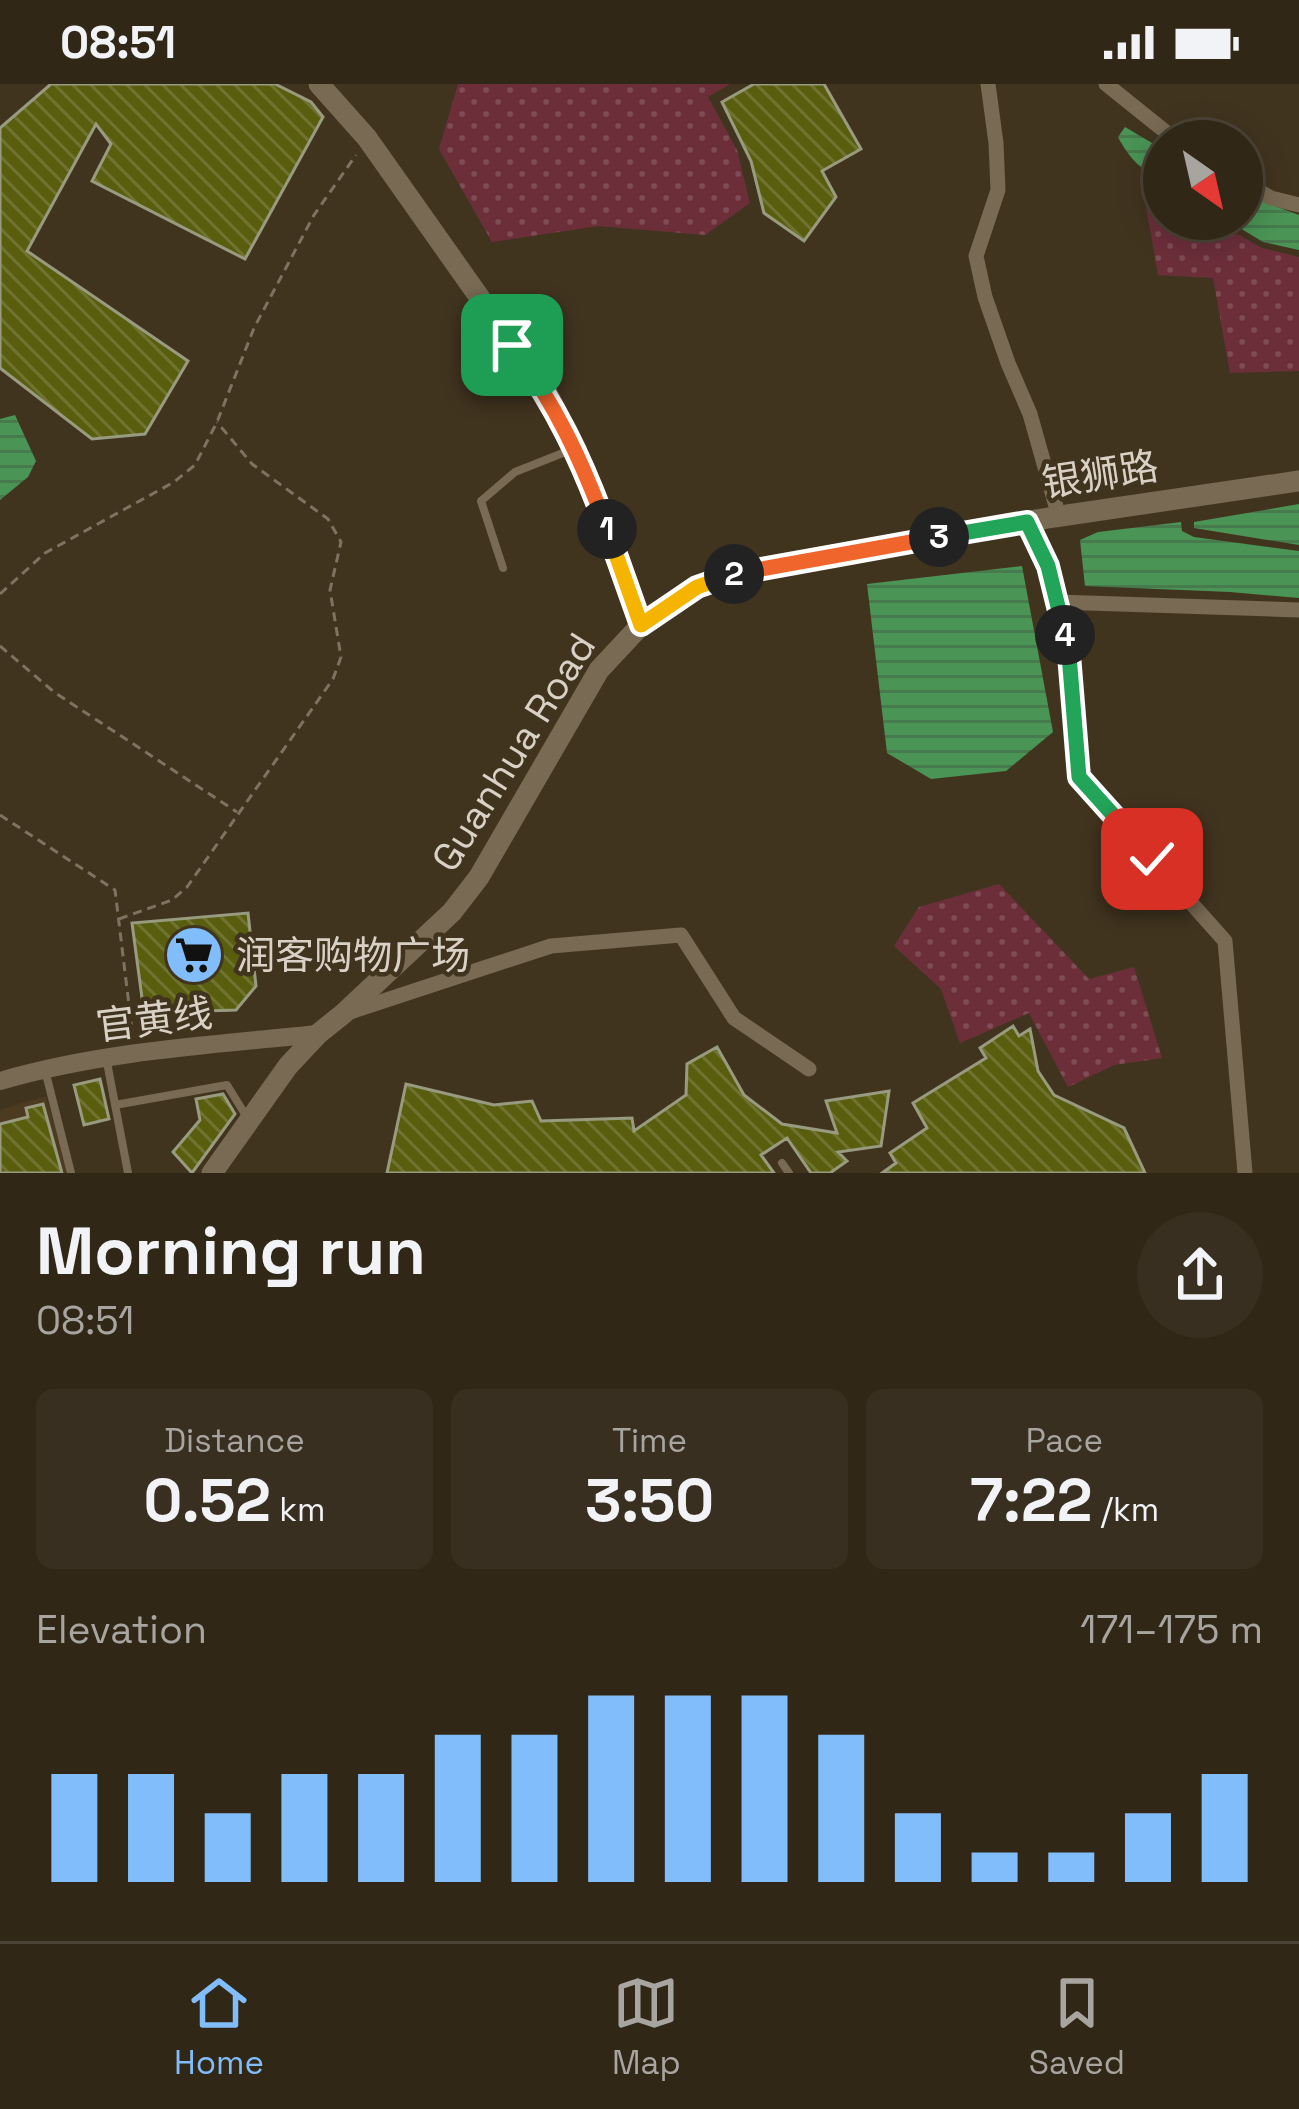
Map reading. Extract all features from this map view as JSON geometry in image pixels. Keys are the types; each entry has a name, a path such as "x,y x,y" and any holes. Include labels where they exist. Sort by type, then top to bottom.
{"main road":[{"name":"Guanhua Road","path":"212,1173 288,1066 466,895 599,670 641,625 586,470 547,393 367,138 319,84"},
{"name":"银狮路","path":"641,625 697,587 746,570 1299,481"}],"street":[{"path":"988,84 998,190 976,256 985,297 1030,414 1059,517"},
{"path":"1106,84 1151,120"},
{"path":"1263,193 1299,205"},
{"path":"1027,522 1048,566 1069,655 1079,777 1225,941 1245,1173"},
{"path":"1057,602 1299,610"},
{"path":"343,1014 551,946 681,935 734,1018 808,1069"},
{"name":"官黄线","path":"0,1082 106,1057 318,1034"}],"lane":[{"path":"503,568 481,501 515,472 574,448"},
{"path":"106,1057 128,1173"},
{"path":"45,1068 70,1173"},
{"path":"115,1105 227,1085 249,1120"},
{"path":"782,1162 789,1173"}],"path":[{"path":"0,594 45,553 174,482 195,465 254,328 314,215 367,138"},
{"path":"118,920 172,900 187,887 332,679 341,657 330,590 341,542 328,519 252,464 217,422"},
{"path":"0,646 54,692 239,813"},
{"path":"0,815 115,890 134,1054"}],"shaded area":[{"path":"458,84 730,84 708,97 737,150 750,203 705,235 599,226 492,242 439,149"},
{"path":"1125,127 1143,138 1143,169 1127,152 1118,137"},
{"path":"1263,202 1299,215 1299,250 1263,242"},
{"path":"1152,240 1248,240 1299,257 1299,371 1230,373 1213,278 1158,275"},
{"path":"15,415 36,461 28,477 0,500 0,419"},
{"path":"1299,504 1299,545 1194,528 1194,522"},
{"path":"1181,522 1182,531 1194,537 1299,551 1299,598 1085,586 1080,540 1098,532"},
{"path":"1022,566 1053,732 1006,771 931,779 887,753 867,584"},
{"path":"999,884 1089,979 1134,967 1162,1058 1114,1065 1068,1087 1029,1013 960,1043 941,989 894,946 919,907"},
{"path":"46,1096 69,1173 0,1173 0,1110"}],"building":[{"path":"51,84 275,84 311,102 323,117 245,259 92,181 111,144 96,124 27,251 188,361 145,434 92,439 0,368 0,128"},
{"path":"754,84 824,84 861,149 822,171 836,197 804,241 764,213 751,161 722,102"},
{"name":"润客购物广场","path":"248,913 256,986 236,1010 144,1013 132,923"},
{"path":"1013,1026 1019,1036 1030,1029 1038,1071 1054,1095 1124,1128 1145,1173 882,1173 896,1163 890,1153 927,1128 913,1103 986,1058 980,1048"},
{"path":"717,1047 744,1095 782,1124 837,1133 826,1101 889,1091 881,1146 838,1152 847,1161 830,1173 811,1173 787,1138 761,1155 774,1173 387,1173 406,1084 494,1105 532,1101 541,1121 632,1118 634,1131 686,1095 687,1064"},
{"path":"100,1079 109,1119 84,1125 74,1085"},
{"path":"223,1094 235,1114 192,1173 173,1152 200,1120 196,1099"},
{"path":"43,1104 62,1173 0,1173 0,1124 28,1117 26,1108"}],"place":[{"name":"润客购物广场","path":"194,955"}],"route":[{"path":"512,345 547,393 586,470 641,625 697,587 746,570 1027,522 1048,566 1069,655 1079,777 1152,859"}]}
